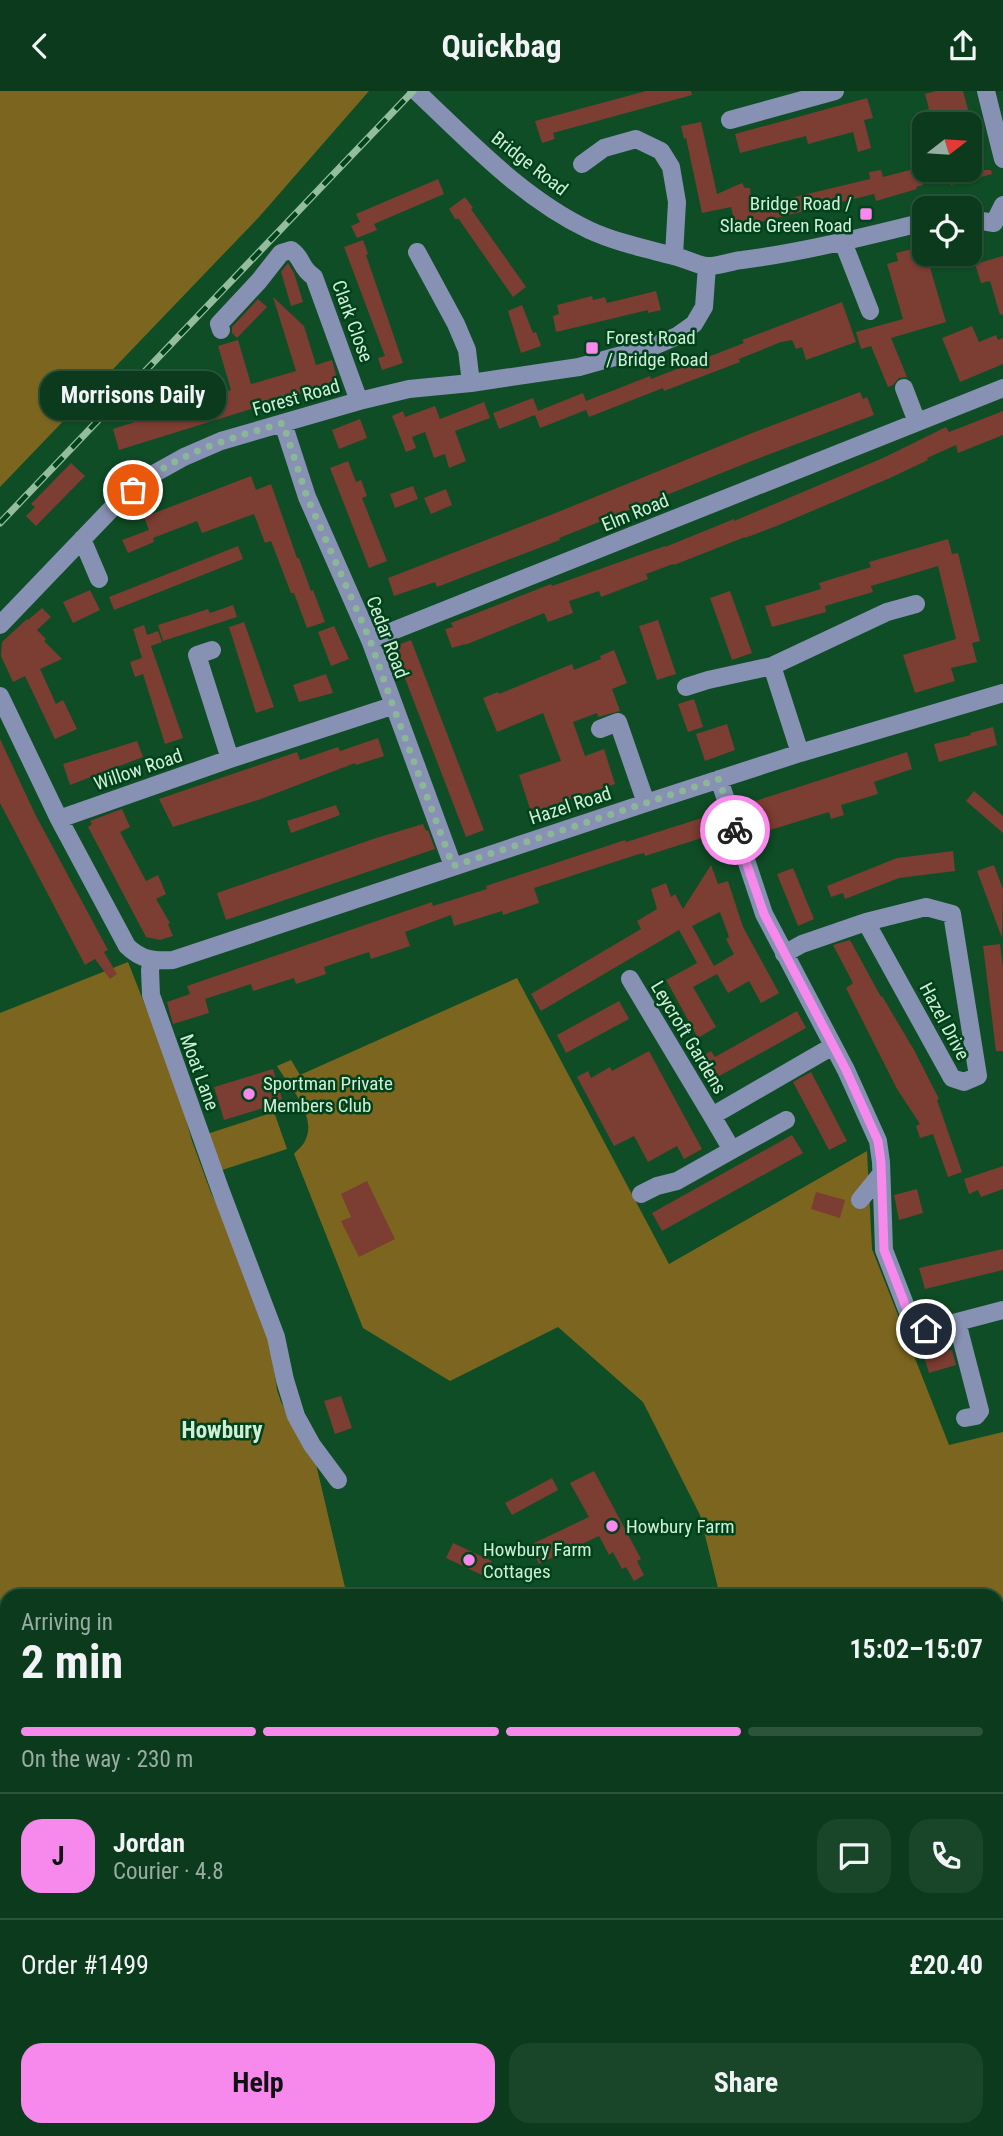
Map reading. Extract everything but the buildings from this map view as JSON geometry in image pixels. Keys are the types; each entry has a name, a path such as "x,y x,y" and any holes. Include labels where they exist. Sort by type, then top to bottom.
{"street":[{"name":"Bridge Road","path":"416,91 488,159 524,190 552,209 590,230 634,247 674,255 707,267"},
{"path":"730,120 835,91"},
{"path":"992,92 1003,159"},
{"name":"Bridge Road","path":"582,164 604,148 636,139 661,151 671,167 677,202 674,255"},
{"path":"999,226 1003,205"},
{"path":"707,267 843,242 912,225"},
{"path":"843,242 870,311"},
{"name":"Clark Close","path":"220,330 219,324 281,253 291,250 298,255 305,271 314,277 359,401"},
{"path":"417,252 467,350 471,383"},
{"name":"Forest Road","path":"0,625 117,503 148,477 184,457 221,441 409,389 579,367 654,346 677,336 694,324 704,307 707,267"},
{"path":"904,388 917,422"},
{"name":"Elm Road","path":"370,640 1003,388"},
{"name":"Cedar Road","path":"283,423 307,497 370,640 453,866"},
{"path":"82,539 99,579"},
{"path":"686,687 772,666 887,612 916,604"},
{"path":"197,655 230,759"},
{"path":"772,666 800,753"},
{"name":"Hazel Road","path":"152,961 173,960 800,753 1003,694"},
{"path":"1,703 127,946 133,953 152,961"},
{"name":"Willow Road","path":"59,819 393,706"},
{"path":"600,729 618,722 646,803"},
{"path":"719,779 764,914 833,1046 878,1141 885,1255 911,1320 918,1328 926,1329 1003,1310"},
{"name":"Hazel Drive","path":"784,954 802,944 866,922 926,907 952,913 978,1076 964,1082 952,1078 866,922"},
{"name":"Moat Lane","path":"152,961 151,995 276,1337 296,1416 312,1445 338,1480"},
{"name":"Leycroft Gardens","path":"630,979 732,1150"},
{"name":"Leycroft Gardens","path":"712,1116 833,1046"},
{"path":"641,1194 677,1181 786,1120"},
{"path":"860,1200 881,1174"},
{"path":"957,1322 979,1411 976,1416 965,1418"}],"shaded area":[{"path":"0,91 369,91 259,217 0,487"},
{"path":"128,962 176,1084 192,1141 211,1193 236,1241 268,1331 281,1402 316,1464 345,1589 0,1589 0,1013"},
{"path":"517,978 669,1264 867,1151 872,1249 949,1445 1003,1432 1003,1589 718,1589 700,1515 643,1402 558,1327 450,1381 363,1328 294,1154 304,1143 308,1131 305,1112 277,1066 291,1060 300,1075"},
{"path":"274,1112 287,1149 219,1171 207,1134"}],"railway":[{"path":"0,523 413,91"}],"way so far":[{"path":"133,490 148,477 184,457 221,441 283,423 307,497 370,640 453,866 719,779 735,830"}],"place":[{"name":"Bridge Road / Slade Green Road","path":"866,214"},
{"name":"Forest Road / Bridge Road","path":"592,348"},
{"name":"Morrisons Daily","path":"133,490"},
{"name":"Sportman Private Members Club","path":"249,1094"},
{"name":"Howbury Farm","path":"612,1526"},
{"name":"Howbury Farm Cottages","path":"469,1560"}],"district":[{"name":"Howbury","path":"222,1430"}],"route":[{"path":"735,830 764,914 846,1070 878,1141 885,1255 911,1320 918,1328 926,1329"}]}
